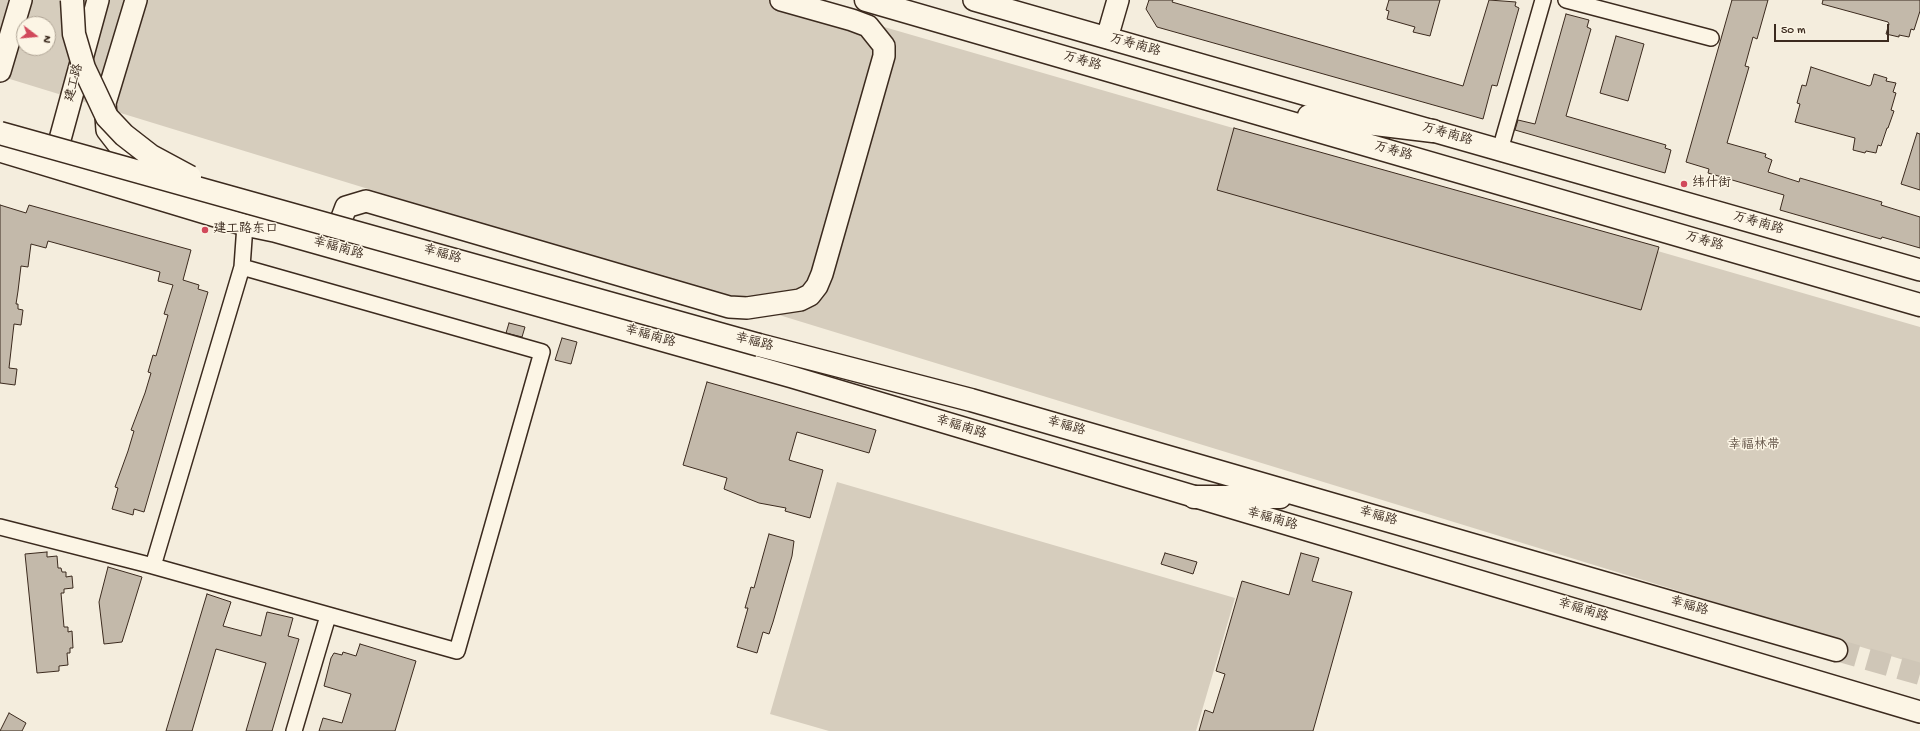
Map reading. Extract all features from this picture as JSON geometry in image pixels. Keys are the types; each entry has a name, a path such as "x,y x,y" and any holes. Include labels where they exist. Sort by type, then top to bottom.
{"main road":[{"path":"0,71 21,0"},
{"path":"72,0 74,34 84,68 106,117 124,135 151,156 183,174 295,214"},
{"name":"建工路","path":"53,166 98,0"},
{"path":"136,0 105,103 107,130 124,152 163,176 198,211"},
{"path":"331,247 346,207 366,201 729,307 747,308 800,300 810,295 817,286 822,274 884,56 884,46 868,26 781,0"},
{"name":"万寿路","path":"866,0 1920,305"},
{"name":"万寿南路","path":"974,0 1920,270"},
{"path":"1107,38 1118,0"},
{"path":"1244,109 1433,131"},
{"path":"0,133 295,214"},
{"name":"幸福南路","path":"0,151 245,225 274,231 800,380 1920,712"},
{"name":"幸福路","path":"295,214 759,345 971,400 1836,650"},
{"path":"1194,497 1307,497"}],"street":[{"path":"1500,150 1543,0"},
{"path":"1566,0 1711,38"},
{"path":"153,566 242,267 245,225"},
{"path":"0,527 153,566 457,651 542,352 242,267"},
{"path":"294,731 328,616"}],"green space":[{"name":"幸福林带","path":"0,0 791,0 1920,327 1920,665 0,76"},
{"path":"837,482 1235,598 1196,731 829,731 770,714"}],"building":[{"path":"1149,0 1173,0 1172,2 1463,86 1489,0 1516,2 1515,6 1519,8 1497,86 1492,85 1483,119 1157,27 1146,9"},
{"path":"1389,0 1440,0 1430,36 1413,32 1415,27 1387,19 1389,11 1386,10"},
{"path":"1732,0 1768,0 1757,39 1753,37 1745,66 1749,67 1727,143 1766,154 1765,157 1772,160 1768,172 1799,182 1800,178 1882,202 1881,205 1920,217 1920,248 1882,237 1881,239 1780,210 1784,195 1708,173 1709,169 1686,162"},
{"path":"1823,0 1920,0 1920,11 1914,30 1911,29 1909,37 1899,35 1899,37 1886,34 1889,24 1888,22 1822,4"},
{"path":"1566,14 1589,20 1587,27 1591,29 1566,116 1666,145 1665,148 1671,150 1665,173 1515,130 1518,120 1535,124"},
{"path":"1616,36 1644,44 1628,101 1600,93"},
{"path":"1811,67 1869,86 1871,85 1874,74 1887,78 1886,81 1896,83 1893,92 1896,93 1891,110 1894,111 1881,146 1878,145 1876,153 1866,151 1865,153 1853,150 1855,138 1795,122 1800,104 1797,103 1802,85 1806,86"},
{"path":"1234,128 1659,247 1641,310 1217,190"},
{"path":"1917,133 1920,134 1920,190 1901,184"},
{"path":"0,205 26,213 29,205 191,250 183,280 199,285 198,289 208,292 144,512 134,509 133,515 112,509 118,488 115,487 134,431 131,430 151,373 148,372 153,355 156,356 168,315 164,314 173,285 158,281 160,272 48,241 46,248 31,244 28,267 21,266 16,304 18,304 18,309 23,310 21,325 14,324 9,368 17,369 15,385 0,383"},
{"path":"509,323 525,327 522,337 506,333"},
{"path":"562,338 577,342 571,364 555,360"},
{"path":"707,382 876,430 869,453 797,432 789,460 823,470 810,518 785,511 786,508 759,503 724,489 727,478 683,465"},
{"path":"769,534 794,541 792,556 773,622 769,634 763,632 757,653 737,647 748,608 745,608 751,587 754,588"},
{"path":"47,552 47,557 57,556 58,568 61,568 62,572 66,572 66,577 72,576 73,588 64,589 64,593 61,593 64,627 68,627 68,632 72,631 73,648 70,648 70,653 67,653 68,665 59,666 59,671 37,673 25,554"},
{"path":"1165,553 1197,562 1193,574 1161,564"},
{"path":"1301,553 1319,558 1312,581 1352,592 1313,731 1199,731 1205,710 1213,713 1225,674 1216,671 1242,581 1289,595"},
{"path":"108,567 142,577 122,642 104,644 99,602"},
{"path":"207,594 231,602 223,626 261,636 267,612 293,618 288,636 299,639 272,731 246,731 266,663 216,649 192,731 166,731"},
{"path":"360,644 416,661 395,731 319,731 323,718 342,723 351,694 324,686 331,658 334,653 342,655 343,652 356,656"},
{"path":"9,713 26,723 22,731 0,731"}],"tunnel":[{"path":"1836,650 1920,674"}],"place":[{"name":"纬什街","path":"1684,184"},
{"name":"建工路东口","path":"205,230"}]}
